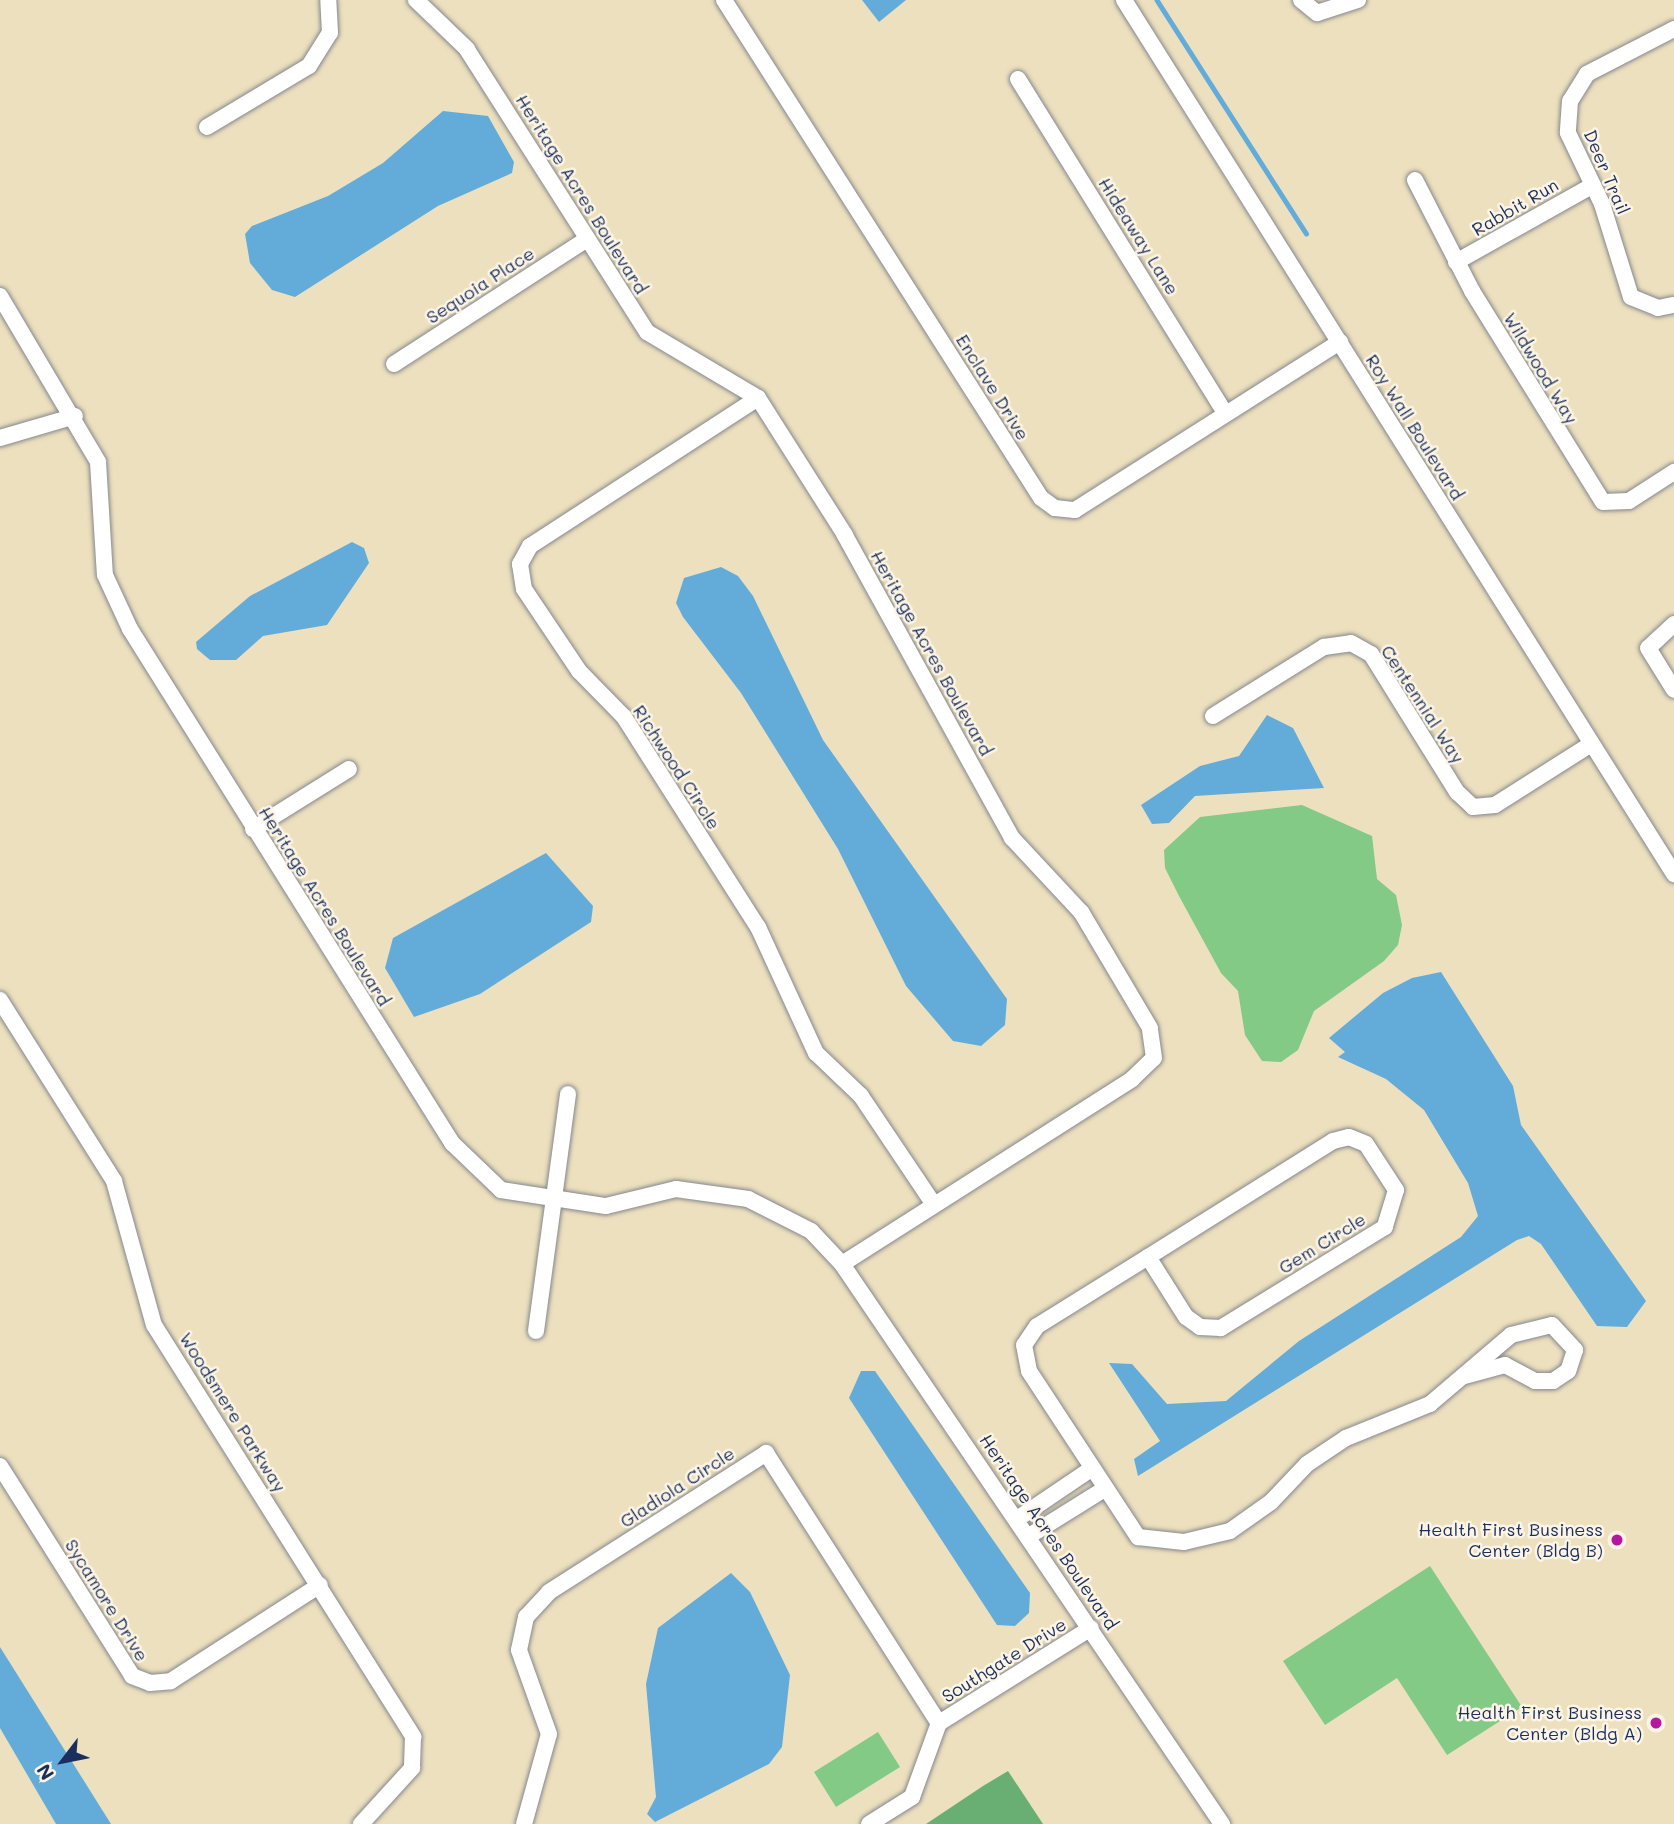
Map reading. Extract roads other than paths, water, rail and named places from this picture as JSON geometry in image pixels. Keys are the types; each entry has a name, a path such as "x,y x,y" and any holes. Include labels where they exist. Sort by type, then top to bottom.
{"street":[{"path":"207,127 309,66 330,33 328,0"},
{"name":"Heritage Acres Boulevard","path":"416,0 467,49 647,332 758,398 845,535 1012,838 1081,912 1155,1040 1154,1058 1132,1079 933,1203 842,1264"},
{"name":"Enclave Drive","path":"724,0 1041,498 1055,508 1074,510 1340,342"},
{"name":"Roy Wall Boulevard","path":"1124,0 1674,874"},
{"path":"1301,0 1317,13 1358,0"},
{"name":"Deer Trail","path":"1674,29 1587,74 1570,101 1568,133 1593,185 1631,297 1658,308 1674,305"},
{"name":"Hideaway Lane","path":"1018,79 1226,414"},
{"name":"Wildwood Way","path":"1415,180 1456,262 1603,502 1629,501 1674,472"},
{"name":"Rabbit Run","path":"1456,262 1593,185"},
{"name":"Sequoia Place","path":"394,364 587,239"},
{"name":"Heritage Acres Boulevard","path":"0,296 75,416 98,462 105,575 130,629 452,1143 501,1190 606,1206 676,1189 748,1199 811,1231 842,1264 1222,1824"},
{"name":"Richwood Circle","path":"758,398 530,546 520,564 524,589 579,671 624,717 743,903 816,1052 861,1096 933,1203"},
{"path":"0,438 75,416"},
{"path":"1671,680 1648,649 1674,624"},
{"name":"Centennial Way","path":"1213,716 1324,647 1351,643 1371,654 1457,792 1473,807 1495,805 1591,744"},
{"path":"253,829 349,769"},
{"name":"Woodsmere Parkway","path":"0,1000 114,1181 154,1325 320,1585 413,1737 412,1768 360,1824"},
{"path":"536,1331 558,1199 568,1094"},
{"name":"Gem Circle","path":"1148,1257 1186,1317 1200,1327 1221,1328 1385,1227 1396,1190 1366,1144 1349,1138 1333,1141 1037,1326 1024,1345 1029,1371 1103,1490 1139,1537 1210,1540 1251,1519 1324,1452 1412,1415 1465,1376"},
{"path":"1539,1326 1561,1329 1574,1350 1568,1371 1553,1381 1535,1381 1505,1365 1465,1376 1504,1340 1539,1326"},
{"name":"Gladiola Circle","path":"524,1824 549,1734 519,1650 526,1617 549,1592 766,1453 939,1723"},
{"name":"Sycamore Drive","path":"0,1466 132,1676 141,1680 171,1681 320,1585"},
{"path":"1017,1519 1091,1469"},
{"path":"1029,1536 1103,1490"},
{"name":"Southgate Drive","path":"869,1824 912,1797 939,1723 1091,1628"}],"water":[{"path":"862,0 906,0 879,22"},
{"path":"443,111 488,116 514,162 512,173 438,206 295,297 272,290 250,263 245,234 252,226 328,196 383,163"},
{"path":"352,542 364,548 369,563 327,625 263,636 236,660 210,660 197,649 196,642 250,596"},
{"path":"721,567 738,576 753,596 823,740 1007,999 1005,1025 981,1046 953,1041 906,986 838,849 741,693 683,617 676,603 684,578"},
{"path":"1267,715 1293,728 1324,788 1195,796 1169,823 1152,824 1141,805 1200,766 1239,756"},
{"path":"546,853 593,906 591,922 480,994 414,1017 385,968 393,938"},
{"path":"1441,972 1513,1086 1521,1125 1646,1301 1627,1327 1597,1326 1541,1244 1529,1236 1517,1240 1138,1476 1134,1459 1160,1441 1109,1363 1132,1364 1167,1404 1226,1401 1299,1341 1461,1237 1478,1216 1468,1183 1424,1110 1386,1079 1338,1057 1345,1052 1329,1038 1383,993 1412,978"},
{"path":"861,1371 875,1371 1030,1593 1029,1613 1015,1626 997,1625 849,1398"},
{"path":"731,1573 750,1592 790,1675 782,1747 769,1764 655,1822 647,1814 656,1797 646,1684 658,1628"},
{"path":"0,1647 111,1824 56,1824 0,1728"}],"waterway":[{"path":"1157,0 1306,233"}],"place":[{"name":"Health First Business Center (Bldg B)","path":"1617,1540"},
{"name":"Health First Business Center (Bldg A)","path":"1656,1723"}]}
